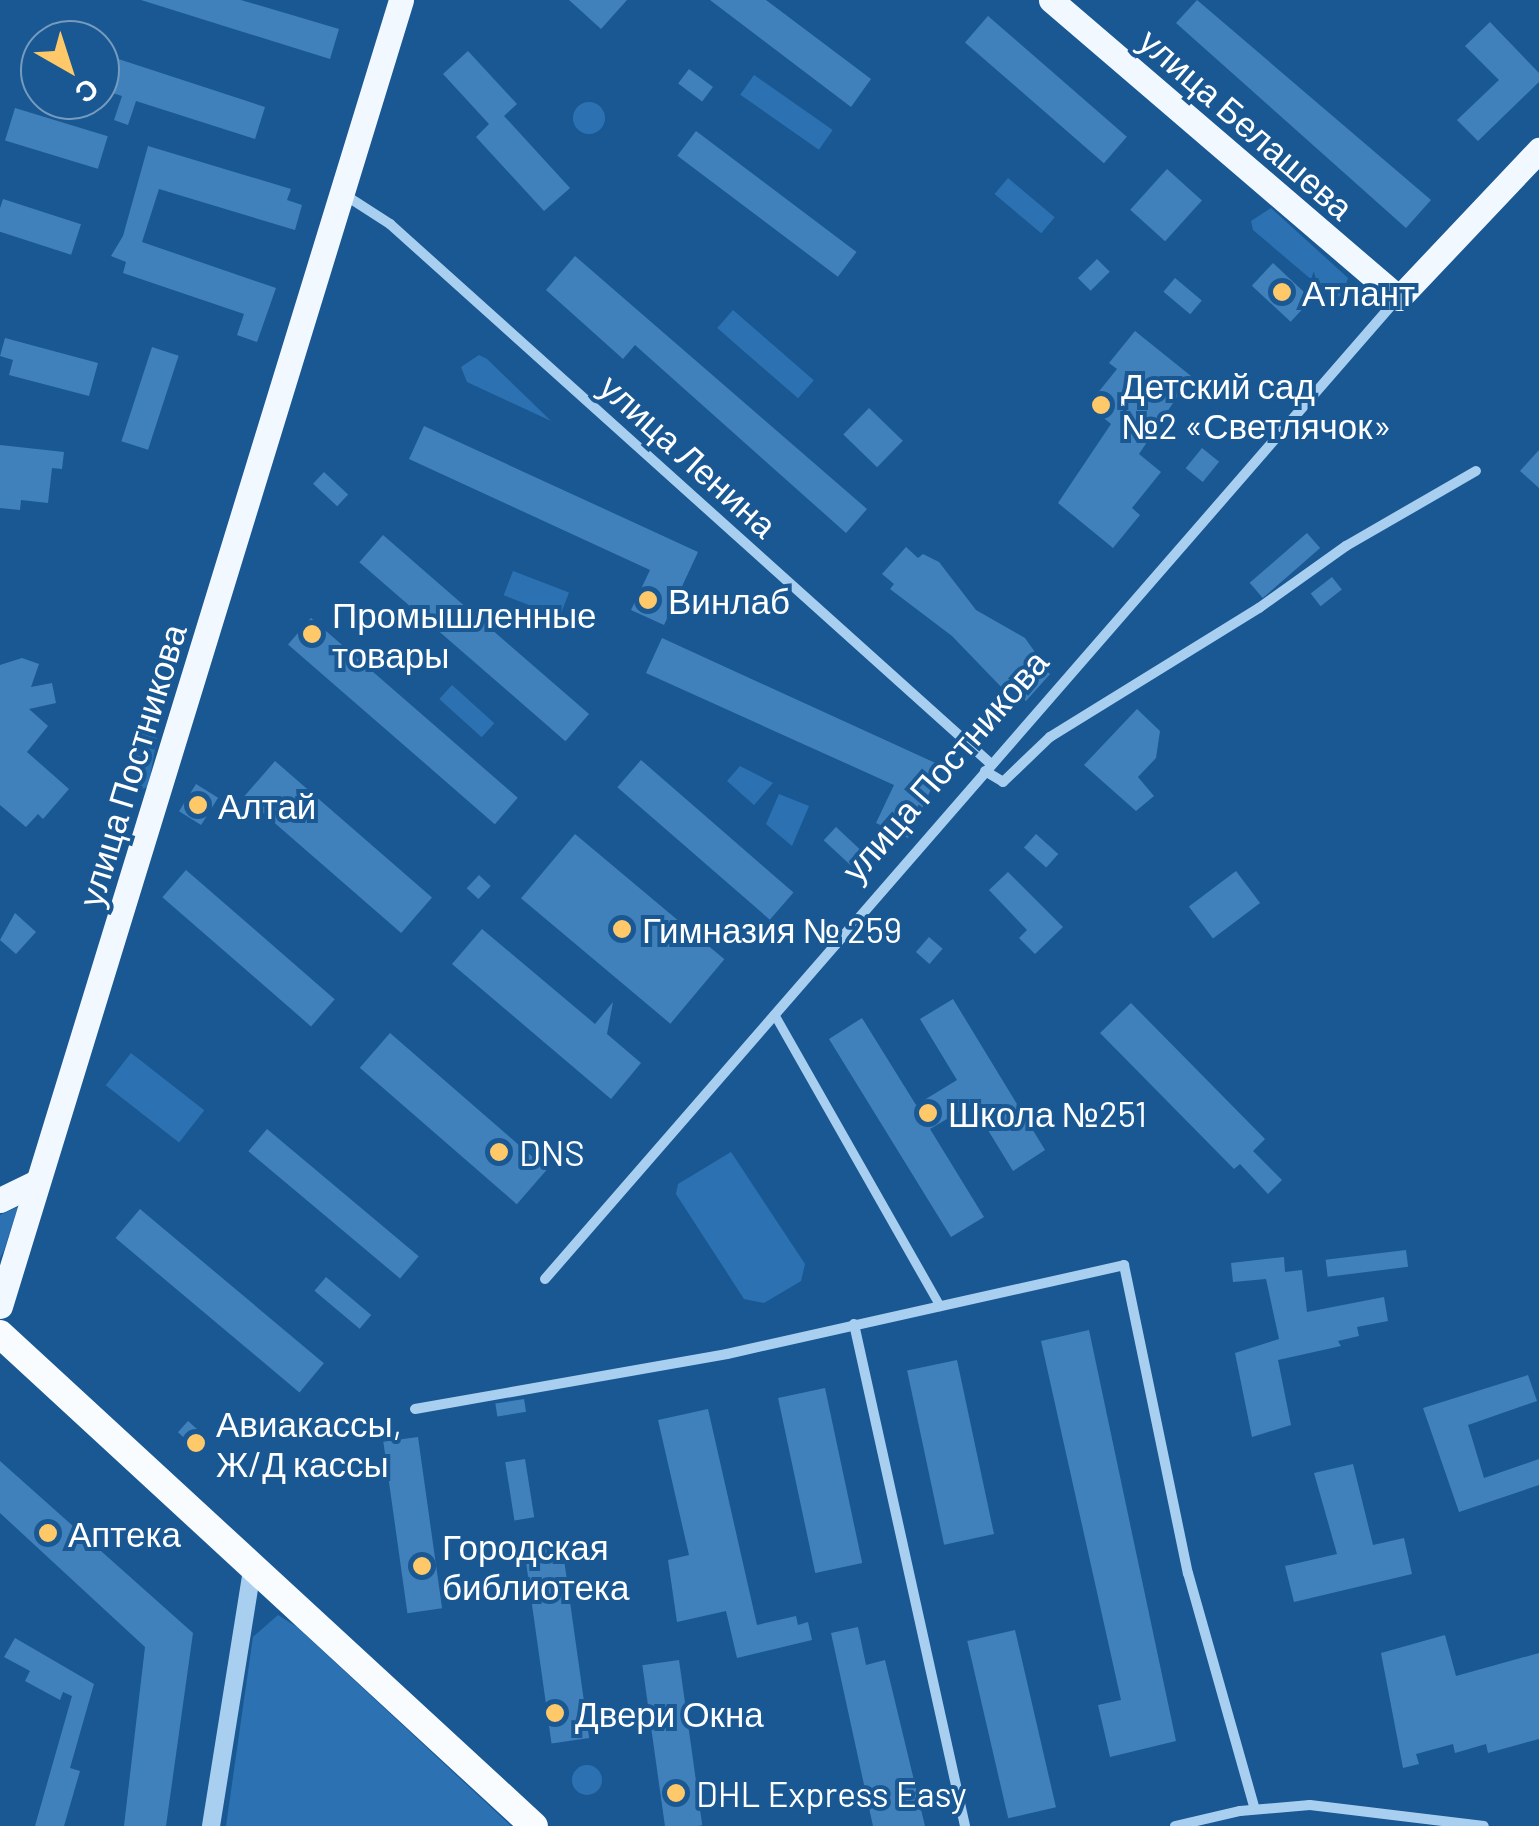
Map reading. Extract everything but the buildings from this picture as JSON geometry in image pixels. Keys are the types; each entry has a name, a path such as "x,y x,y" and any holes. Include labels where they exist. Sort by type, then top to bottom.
{"highway":[{"path":"0,1334 534,1826"}],"main road":[{"path":"344,195 402,0"},
{"name":"улица Белашева","path":"1052,0 1398,298"},
{"path":"1398,298 1539,150"},
{"name":"улица Постникова","path":"0,1306 344,195"},
{"path":"0,1200 37,1182"}],"street":[{"name":"улица Ленина","path":"344,195 390,224 988,768"},
{"name":"улица Постникова","path":"544,1279 1398,298"},
{"path":"988,768 1003,782 1052,736 1360,538 1476,471"},
{"path":"774,1014 940,1306"},
{"path":"414,1409 727,1354 1124,1265 1188,1572 1254,1809"},
{"path":"854,1324 965,1826"},
{"path":"211,1826 253,1564"},
{"path":"1175,1826 1254,1809 1352,1808 1484,1826"}],"shaded area":[{"path":"754,75 833,130 819,150 740,95"},
{"path":"589,102 600,107 605,118 600,129 589,134 578,129 573,118 578,107"},
{"path":"1008,178 1055,217 1041,233 995,194"},
{"path":"1271,208 1348,278 1342,296 1332,297 1253,230 1251,221"},
{"path":"733,310 814,380 798,398 717,328"},
{"path":"479,355 551,421 467,382 461,367"},
{"path":"513,571 569,593 560,617 504,595"},
{"path":"452,685 494,723 482,737 439,699"},
{"path":"163,707 148,787 142,789 132,761 142,728"},
{"path":"740,766 773,783 754,805 727,781"},
{"path":"779,794 809,806 792,846 766,824"},
{"path":"131,1053 204,1110 179,1143 106,1085"},
{"path":"731,1152 805,1264 801,1281 764,1303 744,1299 676,1194 678,1184"},
{"path":"18,1207 4,1250 0,1258 0,1215"},
{"path":"278,1615 297,1627 511,1826 226,1826 253,1637"},
{"path":"587,1765 601,1774 602,1780 593,1794 587,1795 573,1786 572,1780 581,1766"}],"place":[{"name":"Атлант","path":"1282,292"},
{"name":"Детский сад №2 «Светлячок»","path":"1101,405"},
{"name":"Винлаб","path":"648,600"},
{"name":"Промышленные товары","path":"312,634"},
{"name":"Алтай","path":"198,805"},
{"name":"Гимназия № 259","path":"622,929"},
{"name":"Школа №251","path":"928,1113"},
{"name":"DNS","path":"499,1152"},
{"name":"Авиакассы, Ж/Д кассы","path":"196,1443"},
{"name":"Аптека","path":"48,1533"},
{"name":"Городская библиотека","path":"422,1566"},
{"name":"Двери Окна","path":"555,1713"},
{"name":"DHL Express Easy","path":"676,1793"}]}
